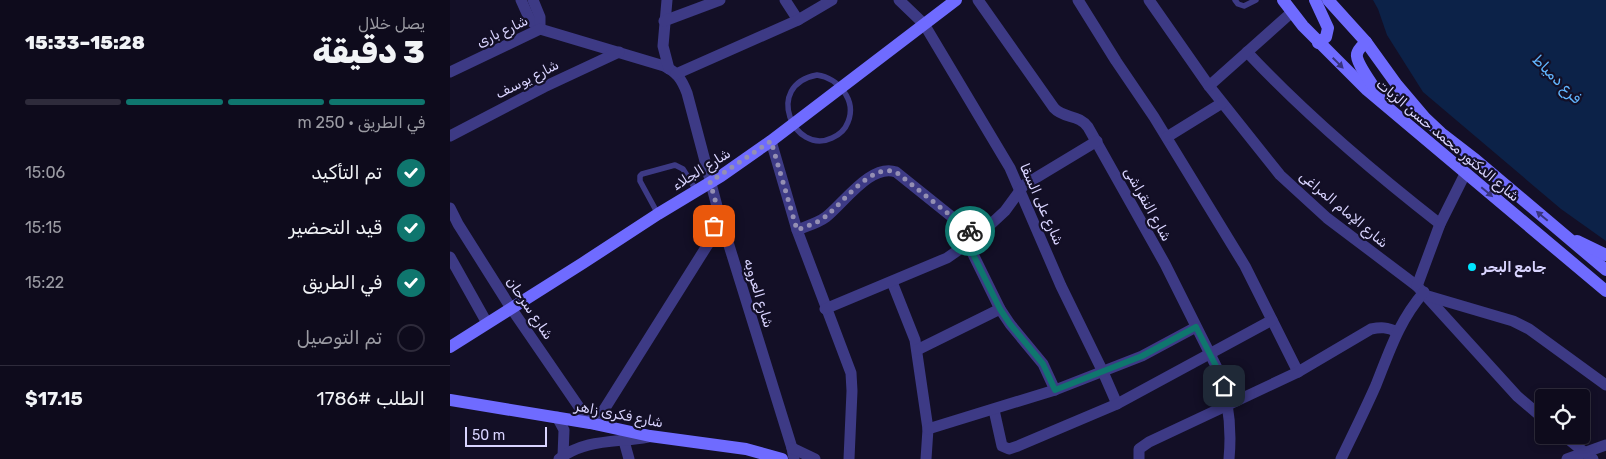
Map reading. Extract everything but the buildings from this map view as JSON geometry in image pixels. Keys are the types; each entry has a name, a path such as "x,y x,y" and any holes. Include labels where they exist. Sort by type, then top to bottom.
{"street":[{"path":"521,0 530,20 540,29 619,52 673,71 798,20 832,0"},
{"path":"533,0 540,17 540,29"},
{"name":"شارع العروبه","path":"667,0 663,46 673,71 680,78 687,93 718,210 793,454"},
{"path":"664,21 720,0"},
{"path":"785,0 798,20"},
{"name":"شارع على السقا","path":"899,0 924,24 1010,168 1061,286 1117,404"},
{"name":"شارع النقراشى","path":"978,0 1054,108 1063,115 1079,118 1084,121 1165,264 1218,370 1228,404 1231,437 1229,459"},
{"path":"1078,0 1098,34 1167,137 1245,266 1298,372"},
{"name":"شارع الإمام المراغى","path":"1149,0 1209,86 1280,175 1362,246 1423,291 1517,396 1535,411"},
{"name":"شارع الدكتور محمد حسن الزيات","path":"1283,0 1318,43 1384,105 1606,291"},
{"path":"1315,0 1328,28 1326,37 1318,43"},
{"name":"شارع الدكتور محمد حسن الزيات","path":"1328,0 1366,42 1397,85 1441,134 1606,270"},
{"name":"شارع الجلاء","path":"450,347 710,182 771,141 953,1"},
{"path":"1209,86 1292,12"},
{"name":"شارع بارى","path":"450,72 540,29"},
{"path":"1366,42 1357,52 1357,61 1376,88 1384,105"},
{"name":"شارع يوسف","path":"450,136 552,83 619,52"},
{"path":"1247,52 1276,82 1356,156 1388,184 1440,224"},
{"path":"1167,137 1222,102"},
{"path":"771,141 797,230 851,373 849,459"},
{"path":"826,309 947,258 973,241 1004,210 1020,190 1034,178 1097,141"},
{"path":"797,230 823,218 872,176 884,170 896,172 973,241 1000,309 1043,364 1055,390"},
{"path":"1341,459 1371,396 1397,332 1404,318 1423,291 1440,224 1465,174"},
{"name":"شارع سرحان","path":"450,208 454,226 592,423"},
{"path":"592,423 710,242 718,210"},
{"path":"1568,238 1586,244 1606,255"},
{"path":"452,264 487,323"},
{"path":"892,282 915,340 917,350 928,429 926,459"},
{"path":"1423,291 1529,329 1606,385"},
{"path":"917,350 1000,309"},
{"path":"994,410 1002,446 1009,449 1117,404 1272,320"},
{"path":"928,429 994,410 1103,372 1142,356 1196,327"},
{"path":"1140,459 1140,449 1149,442 1298,372 1371,329 1382,327 1390,328 1397,332"},
{"name":"شارع فكرى زاهر","path":"450,400 592,423 650,436 746,449 782,459"},
{"path":"557,417 564,430 561,457"},
{"path":"561,457 578,448 594,443 624,441 650,436"},
{"path":"624,441 629,459"},
{"path":"1574,444 1589,456"},
{"path":"1567,459 1589,456 1606,445"},
{"path":"793,454 815,459"}],"lane":[{"path":"1235,0 1238,4 1244,6 1256,0"},
{"path":"817,75 826,76 841,88 847,96 850,106 850,117 846,127 829,140 818,141 808,138 799,132 793,124 787,106 788,96 792,88 799,81 817,75"},
{"path":"658,214 640,181 642,174 675,165 683,169 696,190"}],"water":[{"name":"فرع دمياط","path":"1373,0 1606,0 1606,241 1561,209 1423,92 1387,35"}],"way so far":[{"path":"714,226 718,210 710,182 771,141 797,230 829,214 872,176 884,170 891,170 970,231"}],"place":[{"name":"جامع البحر","path":"1472,267"}],"route":[{"path":"970,231 977,237 968,244 1000,309 1010,324 1037,355 1049,375 1055,390 1142,356 1196,327 1224,386"}]}
